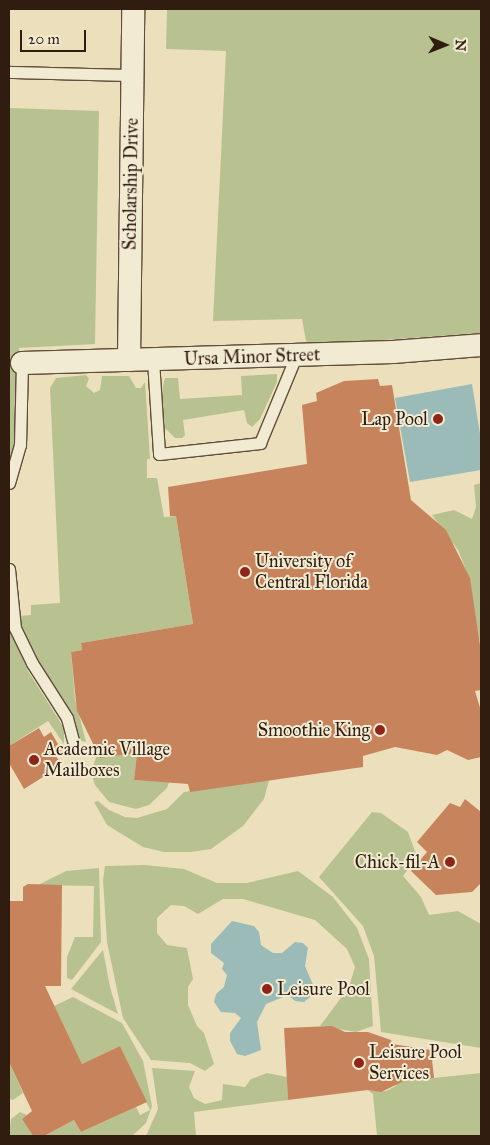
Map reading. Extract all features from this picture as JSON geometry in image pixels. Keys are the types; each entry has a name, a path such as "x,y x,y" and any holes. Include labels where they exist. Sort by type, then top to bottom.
{"street":[{"name":"Scholarship Drive","path":"129,360 133,9"},
{"name":"Ursa Minor Street","path":"22,362 296,356 481,345"}],"lane":[{"path":"9,72 132,75"},
{"path":"153,360 159,454 260,443 296,356"},
{"path":"9,483 20,445 22,362"},
{"path":"9,569 15,628 32,663 67,718 73,740"}],"green space":[{"path":"167,9 481,9 481,333 313,345 306,341 302,319 213,321 226,51 166,49"},
{"path":"9,108 99,111 95,344 19,348 20,430 9,478"},
{"path":"277,374 277,382 260,419 252,427 247,423 244,410 183,420 185,435 182,438 175,438 164,427 161,394 165,378 178,378 180,399 242,395 241,376"},
{"path":"86,375 89,379 86,386 94,393 100,390 102,376 129,376 136,388 141,388 145,382 150,459 147,459 147,478 157,478 164,517 176,516 193,624 81,643 82,650 71,652 75,699 86,742 78,740 73,718 37,661 19,616 31,615 31,605 60,603 50,388 56,378"},
{"path":"481,483 481,648 466,570 458,550 432,515 454,510 472,519 476,507 474,485"},
{"path":"9,625 28,671 64,728 64,744 48,721 9,746"},
{"path":"98,752 100,758 137,753 134,780 169,782 167,788 149,805 136,809 109,802 95,785 91,772"},
{"path":"269,780 264,799 243,826 211,849 191,852 164,852 143,847 107,825 94,802 98,801 109,810 125,817 137,818 167,809 184,792"},
{"path":"372,812 381,813 408,832 417,857 403,876 421,897 429,915 458,911 481,924 481,1048 381,1032 374,956 363,926 319,877"},
{"path":"145,865 184,869 217,883 247,883 298,871 333,897 357,928 369,959 373,1026 356,1032 320,1026 349,987 355,967 347,949 315,920 243,899 223,899 198,914 184,906 171,905 157,918 157,933 167,945 187,948 193,979 188,987 188,1005 197,1026 204,1033 214,1064 205,1071 190,1063 151,1060 123,1018 107,942 103,880 105,866"},
{"path":"99,868 101,942 72,980 67,978 67,957 75,937 93,937 94,886 38,885 66,871"},
{"path":"103,950 110,987 118,1014 71,989"},
{"path":"73,997 122,1023 143,1061 152,1106 146,1123 133,1135 44,1136 74,1120 81,1132 136,1107 140,1115 150,1110 120,1046 82,1064 54,1006"},
{"path":"9,1062 23,1093 13,1100 9,1099"},
{"path":"152,1068 195,1071 189,1087 194,1098 205,1104 222,1100 223,1084 245,1087 251,1079 267,1073 287,1077 288,1100 194,1112 196,1136 146,1136 158,1109"},
{"path":"481,1073 481,1136 377,1136 373,1094 368,1090 386,1091 396,1086 396,1082"},
{"path":"20,1112 27,1115 22,1119 33,1136 9,1136 11,1119"}],"water":[{"name":"Lap Pool","path":"472,384 481,440 481,470 410,482 395,398"},
{"name":"Leisure Pool","path":"232,921 254,926 259,932 261,945 273,953 282,953 295,942 303,943 308,948 305,966 314,987 310,997 304,1002 295,1001 288,995 266,1004 257,1022 261,1050 245,1056 237,1054 230,1041 230,1033 241,1018 235,1013 221,1012 214,1002 216,994 224,987 227,975 222,969 224,963 211,953 211,944"}],"building":[{"path":"378,379 380,386 392,385 411,500 446,530 470,578 481,652 481,690 475,691 481,711 481,757 468,760 447,750 437,755 395,747 363,756 363,767 190,792 188,784 134,780 137,753 100,758 77,711 71,652 82,650 81,643 193,624 176,516 170,516 168,487 307,464 302,405 317,401 316,393 344,381"},
{"name":"Academic Village Mailboxes","path":"39,728 44,737 51,732 63,753 55,755 62,765 24,789 9,763 9,746"},
{"name":"Chick-fil-A","path":"465,799 481,812 481,883 472,892 436,895 411,871 427,852 417,842 450,803 460,807"},
{"path":"28,884 62,885 61,986 45,986 82,1064 120,1046 147,1102 81,1132 74,1120 44,1136 33,1136 22,1119 32,1111 9,1062 9,901 23,901 23,887"},
{"name":"Leisure Pool Services","path":"332,1026 345,1032 368,1032 391,1040 392,1044 431,1050 434,1078 404,1081 381,1092 368,1090 288,1100 284,1028"}],"place":[{"name":"Lap Pool","path":"438,419"},
{"name":"University of Central Florida","path":"245,572"},
{"name":"Smoothie King","path":"380,730"},
{"name":"Academic Village Mailboxes","path":"34,760"},
{"name":"Chick-fil-A","path":"450,862"},
{"name":"Leisure Pool","path":"267,989"},
{"name":"Leisure Pool Services","path":"359,1063"}]}
